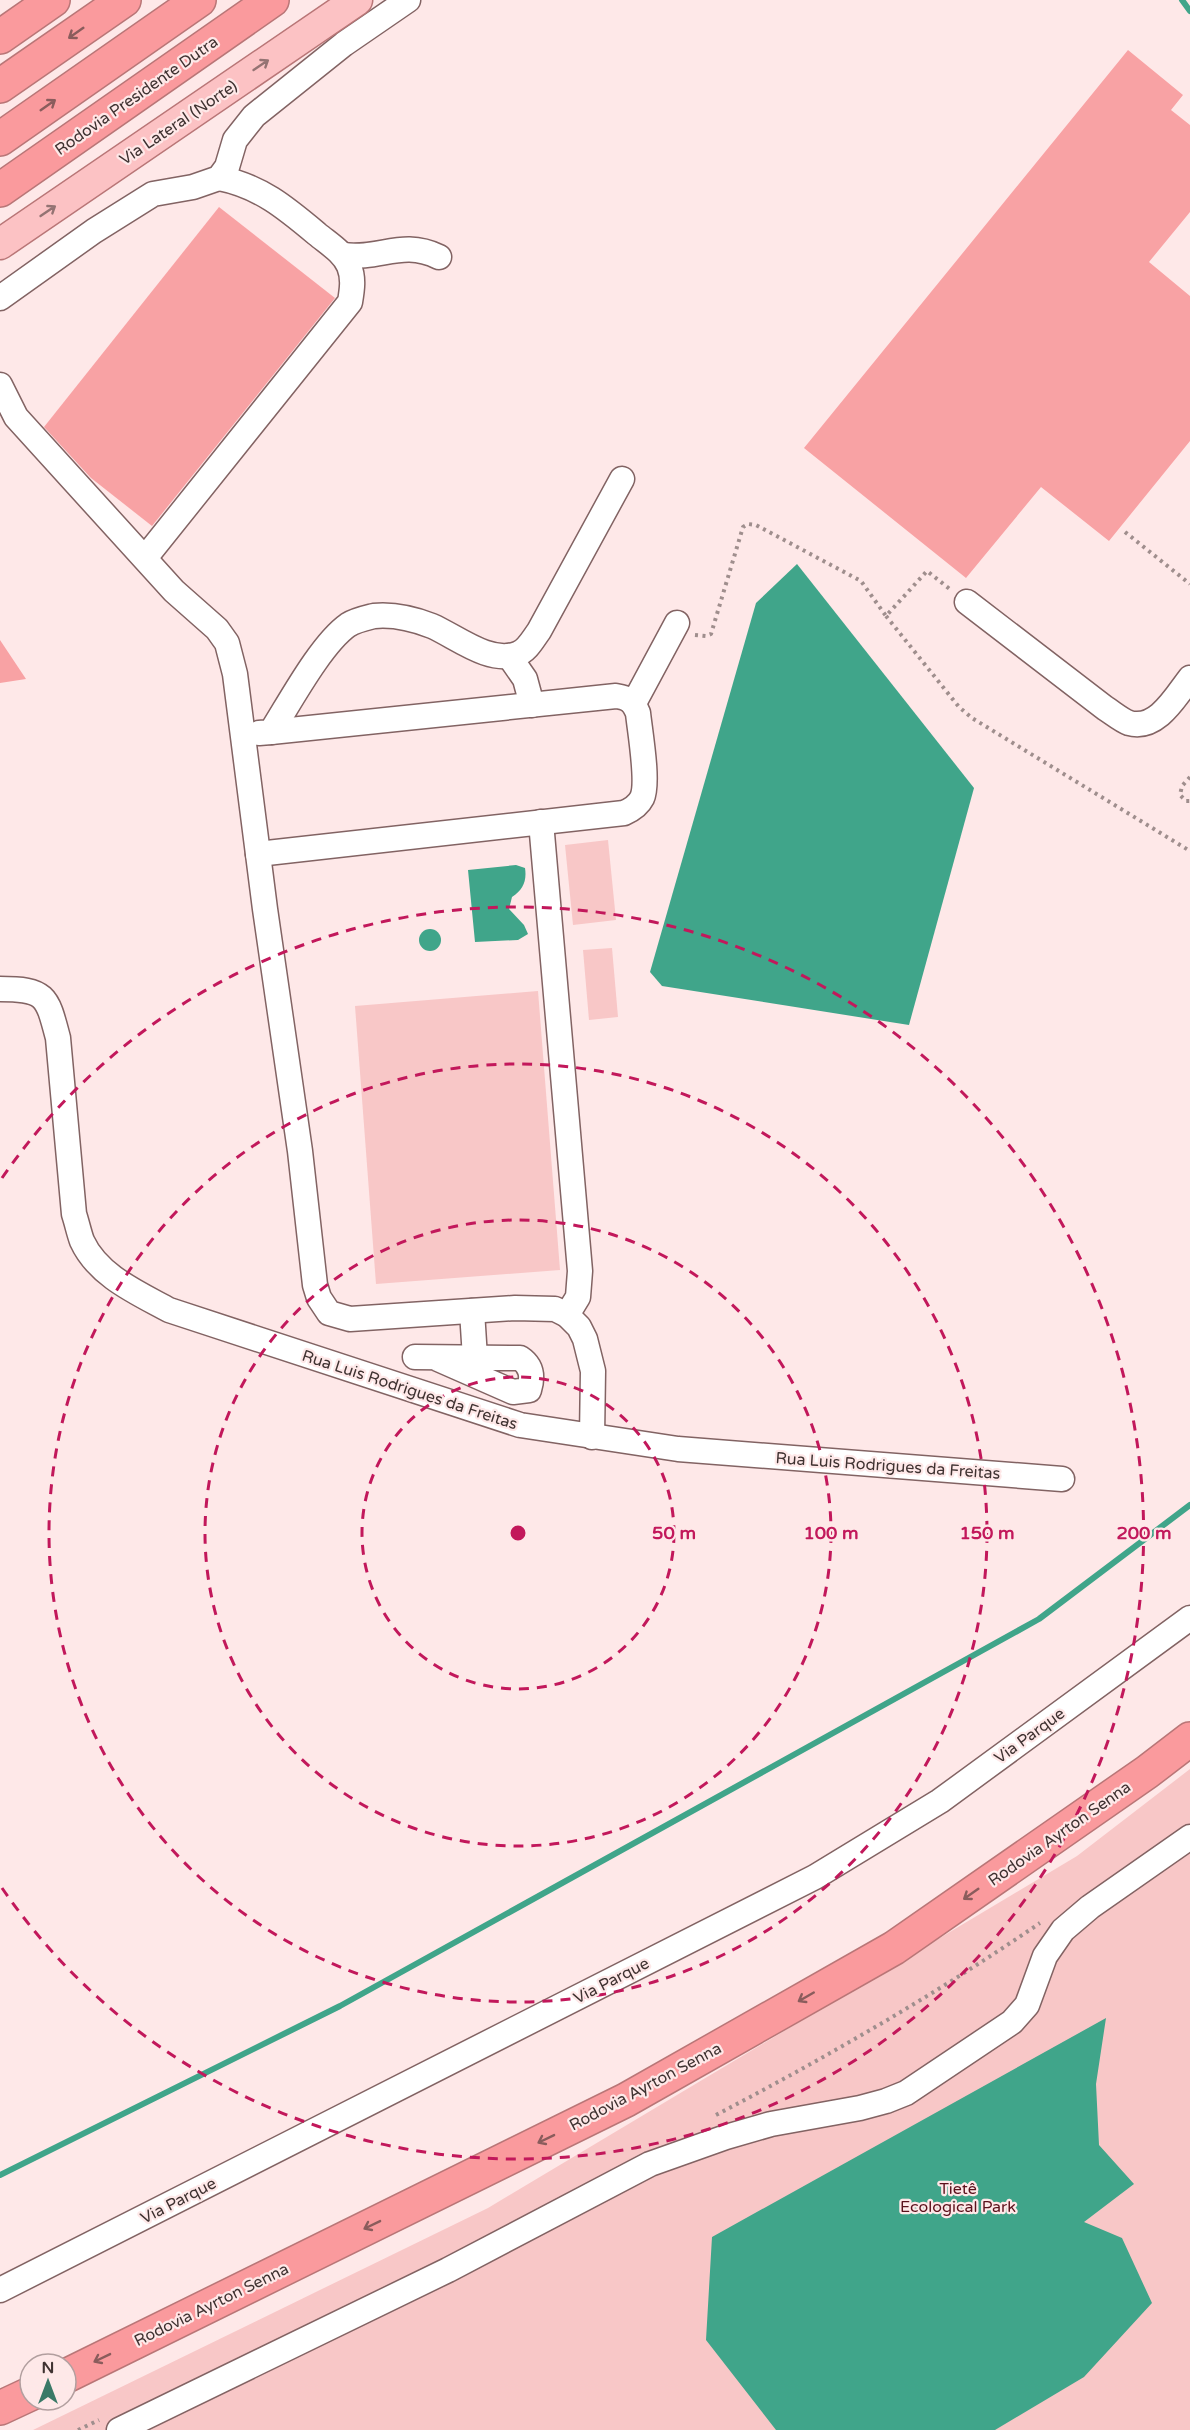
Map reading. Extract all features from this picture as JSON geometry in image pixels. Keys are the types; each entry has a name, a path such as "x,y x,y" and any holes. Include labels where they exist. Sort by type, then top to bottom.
{"highway":[{"path":"0,37 53,0"},
{"path":"0,86 124,0"},
{"path":"0,139 199,0"},
{"name":"Rodovia Presidente Dutra","path":"0,190 272,0"},
{"name":"Rodovia Ayrton Senna","path":"78,2370 618,2104 894,1948 1147,1772 1190,1738"},
{"path":"0,2408 18,2400"}],"main road":[{"name":"Via Lateral (Norte)","path":"0,244 357,0"}],"street":[{"path":"0,298 94,231 153,194 200,186 219,178 227,167 235,140 254,116 344,44 408,0"},
{"path":"145,558 350,302 353,284 351,269 344,255 278,201 240,182 219,178"},
{"path":"344,255 360,257 407,248 423,250 439,257"},
{"path":"0,385 16,417 174,591 217,629 227,643 235,674 300,1151 315,1285 320,1298 329,1313 350,1318 543,1308 555,1309 567,1315 579,1327 585,1339 593,1371 592,1437"},
{"path":"271,732 332,637 351,623 366,618 383,615 407,618 432,626 479,650 509,656 525,650 539,631 622,479"},
{"path":"967,602 1105,708 1130,723 1149,722 1164,712 1190,678"},
{"path":"634,703 676,628"},
{"path":"509,656 525,679 532,705"},
{"path":"242,734 616,696 627,697 634,703 638,712 645,787 641,800 634,808 624,813 258,854"},
{"path":"541,822 580,1271 578,1297 567,1315"},
{"name":"Rua Luis Rodrigues da Freitas","path":"0,989 28,989 44,998 52,1015 58,1038 74,1214 83,1242 101,1268 128,1288 169,1310 520,1425 678,1449 1062,1479"},
{"path":"472,1311 475,1358"},
{"path":"426,1358 475,1358 520,1358 527,1363 530,1370 529,1390 513,1392 426,1358"},
{"name":"Via Parque","path":"0,2290 814,1877 940,1801 1190,1618"},
{"path":"119,2430 448,2270 650,2164 759,2127 817,2114 860,2108 906,2093 1012,2022 1027,2005 1045,1956 1063,1930 1090,1907 1190,1837"}],"path":[{"path":"676,628 699,636 711,634 743,527 748,524 756,525 861,581 959,707 972,718 1190,851"},
{"path":"1125,532 1190,585"},
{"path":"886,616 927,571 967,602"},
{"path":"1190,777 1182,786 1180,795 1186,801 1190,801"}],"green space":[{"path":"608,840 616,920 573,925 565,845"},
{"path":"612,948 618,1017 589,1020 583,950"},
{"path":"538,991 560,1270 376,1284 355,1006"},
{"name":"Tietê Ecological Park","path":"1190,1769 1190,2430 33,2430 70,2412 78,2412 78,2408 488,2208 1077,1856"}],"shaded area":[{"path":"797,564 974,788 909,1025 662,986 650,972 756,603"},
{"path":"516,865 525,868 525,877 523,885 512,897 509,909 524,925 528,934 518,940 475,942 468,870"},
{"path":"430,929 438,932 441,940 438,948 430,951 422,948 419,940 422,932"},
{"path":"1106,2018 1096,2084 1099,2145 1134,2184 1084,2222 1122,2238 1152,2303 1084,2377 995,2430 776,2430 706,2340 712,2237"}],"building":[{"path":"1128,50 1183,95 1171,110 1190,125 1190,212 1149,262 1190,296 1190,441 1109,541 1041,487 966,578 804,448"},
{"path":"219,207 335,298 152,526 91,478 44,427"},
{"path":"0,640 26,679 0,683"}],"waterway":[{"path":"1182,0 1190,11"},
{"path":"0,2175 340,2006 1039,1619 1190,1505"}]}
